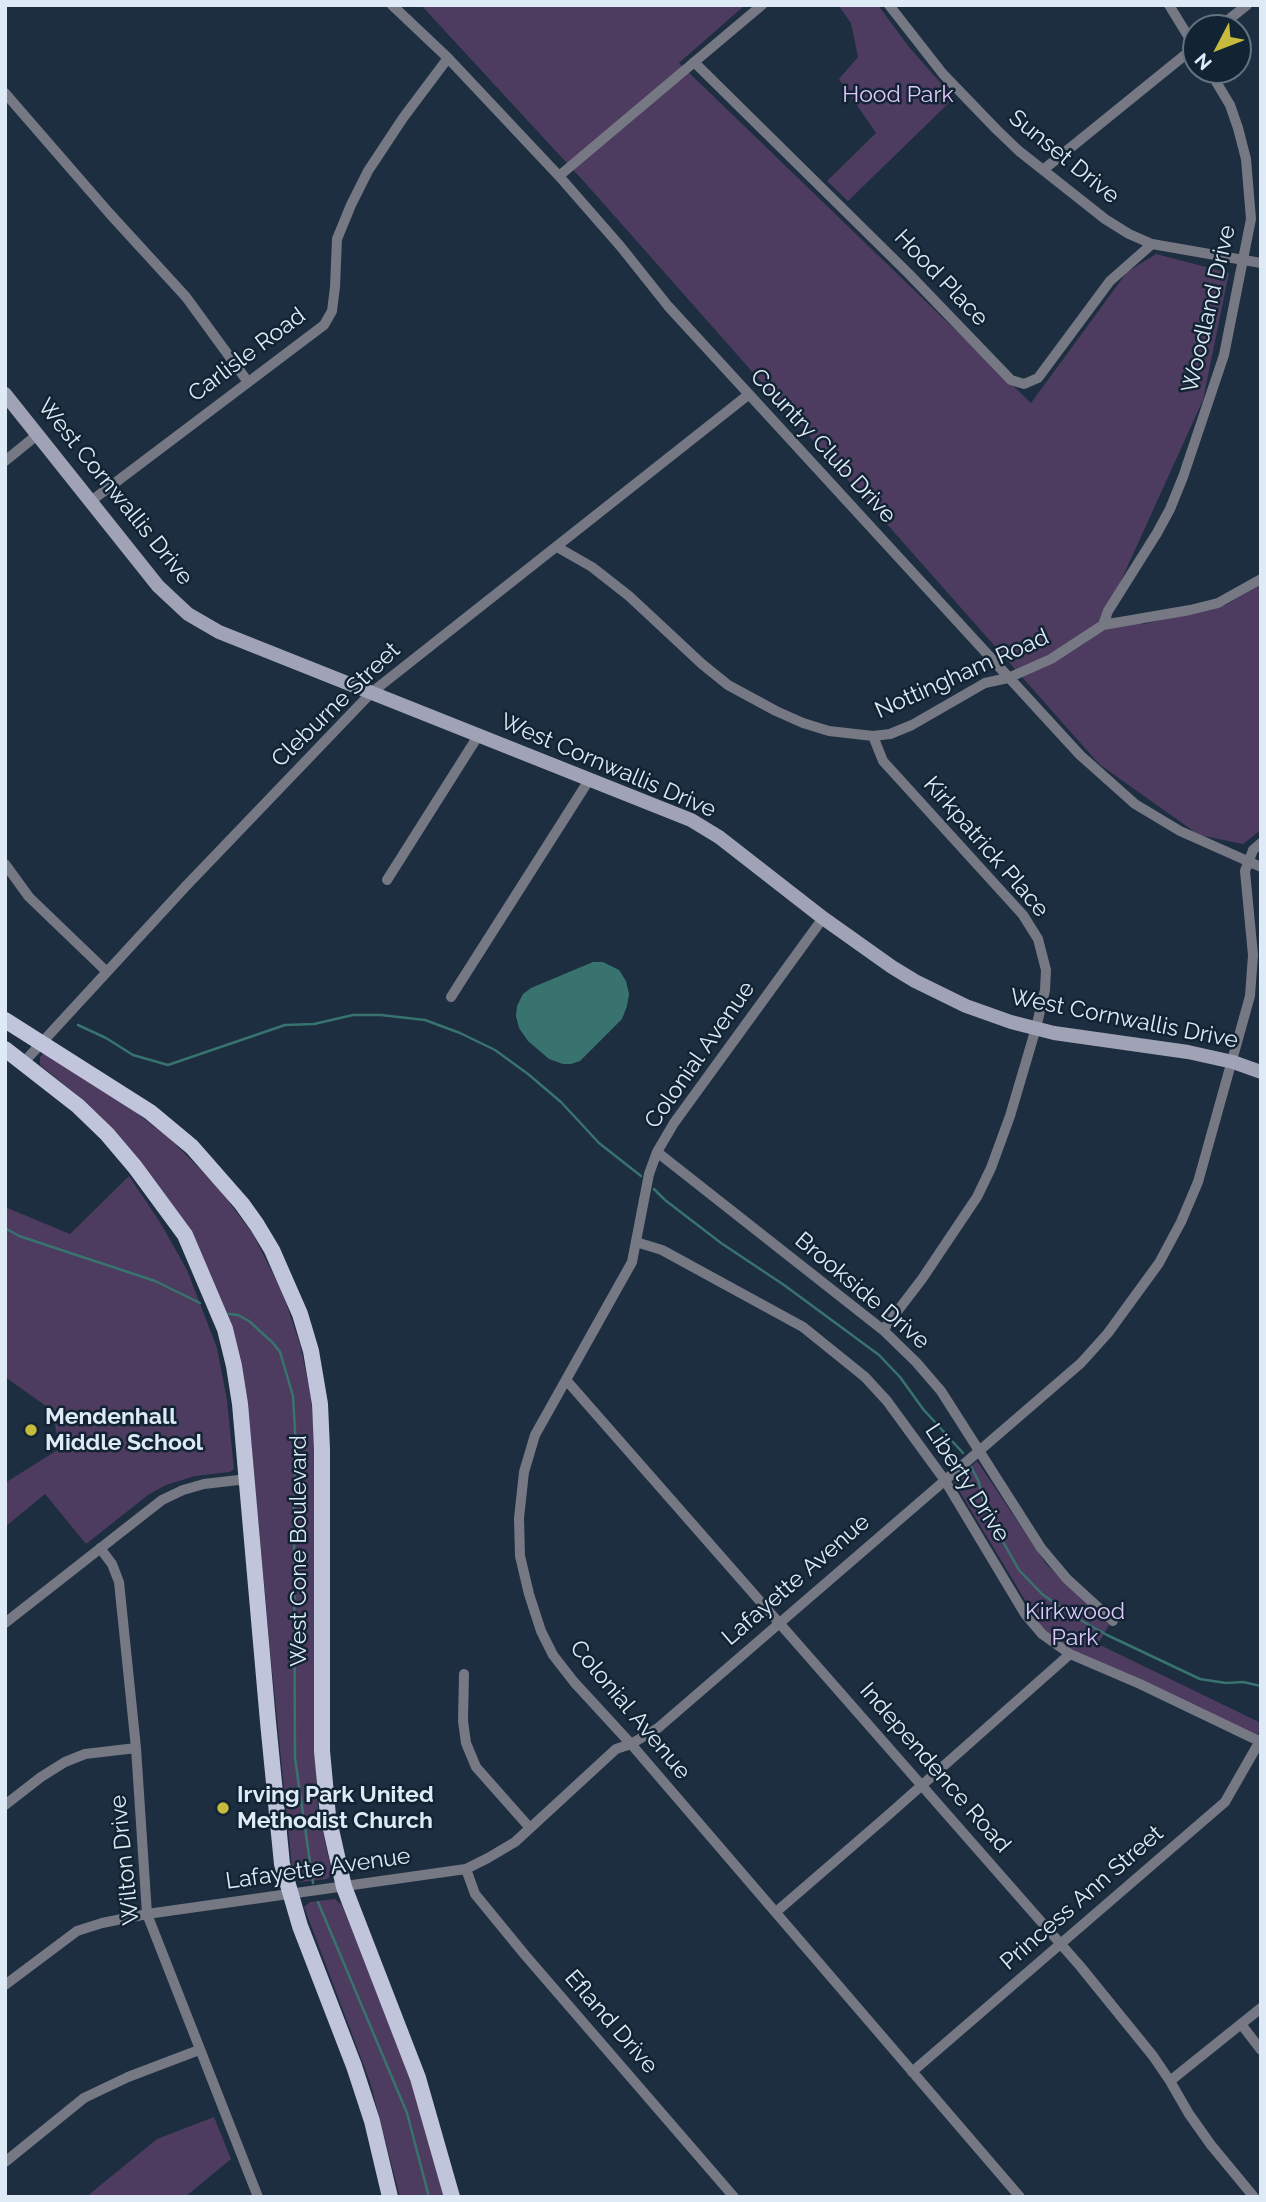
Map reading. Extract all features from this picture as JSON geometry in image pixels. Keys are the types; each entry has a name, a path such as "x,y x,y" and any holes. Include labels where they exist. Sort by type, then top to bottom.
{"main road":[{"name":"West Cone Boulevard","path":"5,1020 150,1112 192,1147 257,1226 272,1250 300,1314 311,1351 320,1404 323,1449 322,1751 328,1816 344,1887 418,2078 452,2197"},
{"name":"West Cone Boulevard","path":"5,1049 78,1106 135,1167 185,1235 225,1329 240,1404 282,1864 289,1895 369,2109 390,2197"}],"street":[{"name":"Country Club Drive","path":"392,5 448,58 559,176 668,306 748,395 1080,755 1135,804 1180,831 1261,867"},
{"path":"559,176 762,5"},
{"name":"Sunset Drive","path":"889,5 943,74 997,130 1105,219 1152,244 1261,263"},
{"path":"1169,5 1182,25"},
{"name":"Carlisle Road","path":"90,501 325,322 332,311 337,239 351,205 398,126 448,58"},
{"path":"1043,170 1182,58"},
{"name":"Hood Place","path":"694,62 909,274 1011,380 1024,384 1038,378 1110,281 1152,244"},
{"name":"Woodland Drive","path":"1103,625 1108,611 1170,509 1224,355 1251,219 1246,159 1230,105 1217,84"},
{"path":"5,93 186,297 248,382"},
{"name":"West Cornwallis Drive","path":"5,394 158,586 188,614 232,639 676,814 705,828 892,967 983,1013 1054,1033 1188,1052 1233,1062 1261,1072"},
{"name":"Cleburne Street","path":"24,1062 106,971 371,693 748,395"},
{"path":"5,461 37,435"},
{"name":"Nottingham Road","path":"557,547 592,567 629,596 728,685 803,723 829,731 873,737 890,734 912,725 985,683 1008,678 1052,659 1103,625 1218,603 1261,579"},
{"path":"387,880 478,736"},
{"name":"Kirkpatrick Place","path":"873,737 883,761 1015,906 1035,933 1044,954 1046,970 1045,990 1036,1028 1010,1116 991,1168 977,1197 922,1279 883,1330"},
{"path":"451,997 589,780"},
{"path":"1248,862 1261,843"},
{"name":"Lafayette Avenue","path":"5,1985 77,1931 102,1923 148,1914 466,1869 515,1842 615,1749 631,1744 659,1728 1081,1363 1109,1332 1159,1263 1198,1182 1250,996 1253,959 1245,871 1248,862"},
{"path":"5,864 29,897 106,971"},
{"name":"Colonial Avenue","path":"823,918 674,1123 657,1152 649,1174 632,1262 535,1435 524,1472 519,1518 520,1556 541,1631 553,1655 574,1682 631,1744 1020,2197"},
{"name":"Brookside Drive","path":"657,1152 883,1330 916,1362 941,1391 1041,1548 1067,1579 1113,1621"},
{"name":"Liberty Drive","path":"636,1242 662,1250 791,1321 865,1377 887,1401 944,1479 1025,1614 1041,1634 1070,1654 1260,1741"},
{"name":"Independence Road","path":"567,1381 922,1784 1132,2029 1170,2081 1211,2145 1254,2197"},
{"path":"5,1623 172,1494 204,1484 247,1479"},
{"name":"Wilton Drive","path":"100,1548 112,1564 119,1582 136,1748 148,1914 258,2197"},
{"path":"776,1912 1070,1654"},
{"path":"464,1674 463,1721 466,1742 476,1767 530,1828"},
{"name":"Princess Ann Street","path":"912,2072 1224,1802 1260,1741"},
{"path":"5,1805 65,1762 85,1754 136,1748"},
{"name":"Efland Drive","path":"466,1869 475,1894 734,2197"},
{"path":"1170,2081 1261,2008"},
{"path":"1241,2024 1261,2050"},
{"path":"5,2162 84,2098 128,2077 199,2050"}],"green space":[{"path":"421,5 745,5 679,63 1031,403 1127,272 1156,254 1229,273 1203,400 1105,616 1144,624 1226,605 1261,584 1261,830 1243,844 1199,835 1099,764 588,186"},
{"name":"Hood Park","path":"838,5 878,5 909,47 954,98 848,201 827,181 876,133 839,79 858,57 851,23"},
{"path":"44,1053 134,1111 169,1138 216,1185 253,1234 283,1294 300,1344 311,1396 314,1437 315,1753 318,1809 332,1874 327,1879 301,1882 292,1867 249,1417 237,1352 196,1248 77,1095 40,1065 40,1057"},
{"path":"129,1176 160,1222 187,1270 217,1348 227,1400 234,1469 230,1472 195,1476 166,1485 148,1495 86,1544 45,1494 5,1527 5,1483 59,1449 53,1411 5,1377 5,1207 70,1234"},
{"name":"Kirkwood Park","path":"977,1461 1046,1564 1109,1625 1098,1644 1261,1723 1258,1735 1066,1648 1054,1640 1040,1625 954,1482"},
{"path":"335,1899 342,1905 405,2064 444,2197 400,2197 370,2082 304,1907 310,1902"},
{"path":"214,2117 231,2159 185,2197 86,2197 157,2139"}],"shaded area":[{"path":"593,962 603,962 619,970 626,981 629,994 622,1019 580,1061 563,1064 549,1059 528,1041 519,1028 517,1006 523,994 531,988"}],"waterway":[{"path":"78,1025 133,1055 168,1065 285,1025 314,1024 353,1015 425,1020 495,1050 561,1102 599,1143 641,1176"},
{"path":"654,1189 721,1243 784,1285 879,1355 963,1453"},
{"path":"5,1228 19,1236 155,1281 200,1303"},
{"path":"229,1314 249,1321 273,1343 280,1352 293,1396 296,1448 295,1758 313,1883"},
{"path":"971,1467 979,1482 984,1506 997,1531 1019,1570 1042,1594 1107,1635 1200,1679 1261,1686"},
{"path":"318,1902 407,2113 429,2197"}],"place":[{"name":"Mendenhall Middle School","path":"31,1430"},
{"name":"Irving Park United Methodist Church","path":"223,1808"}]}
